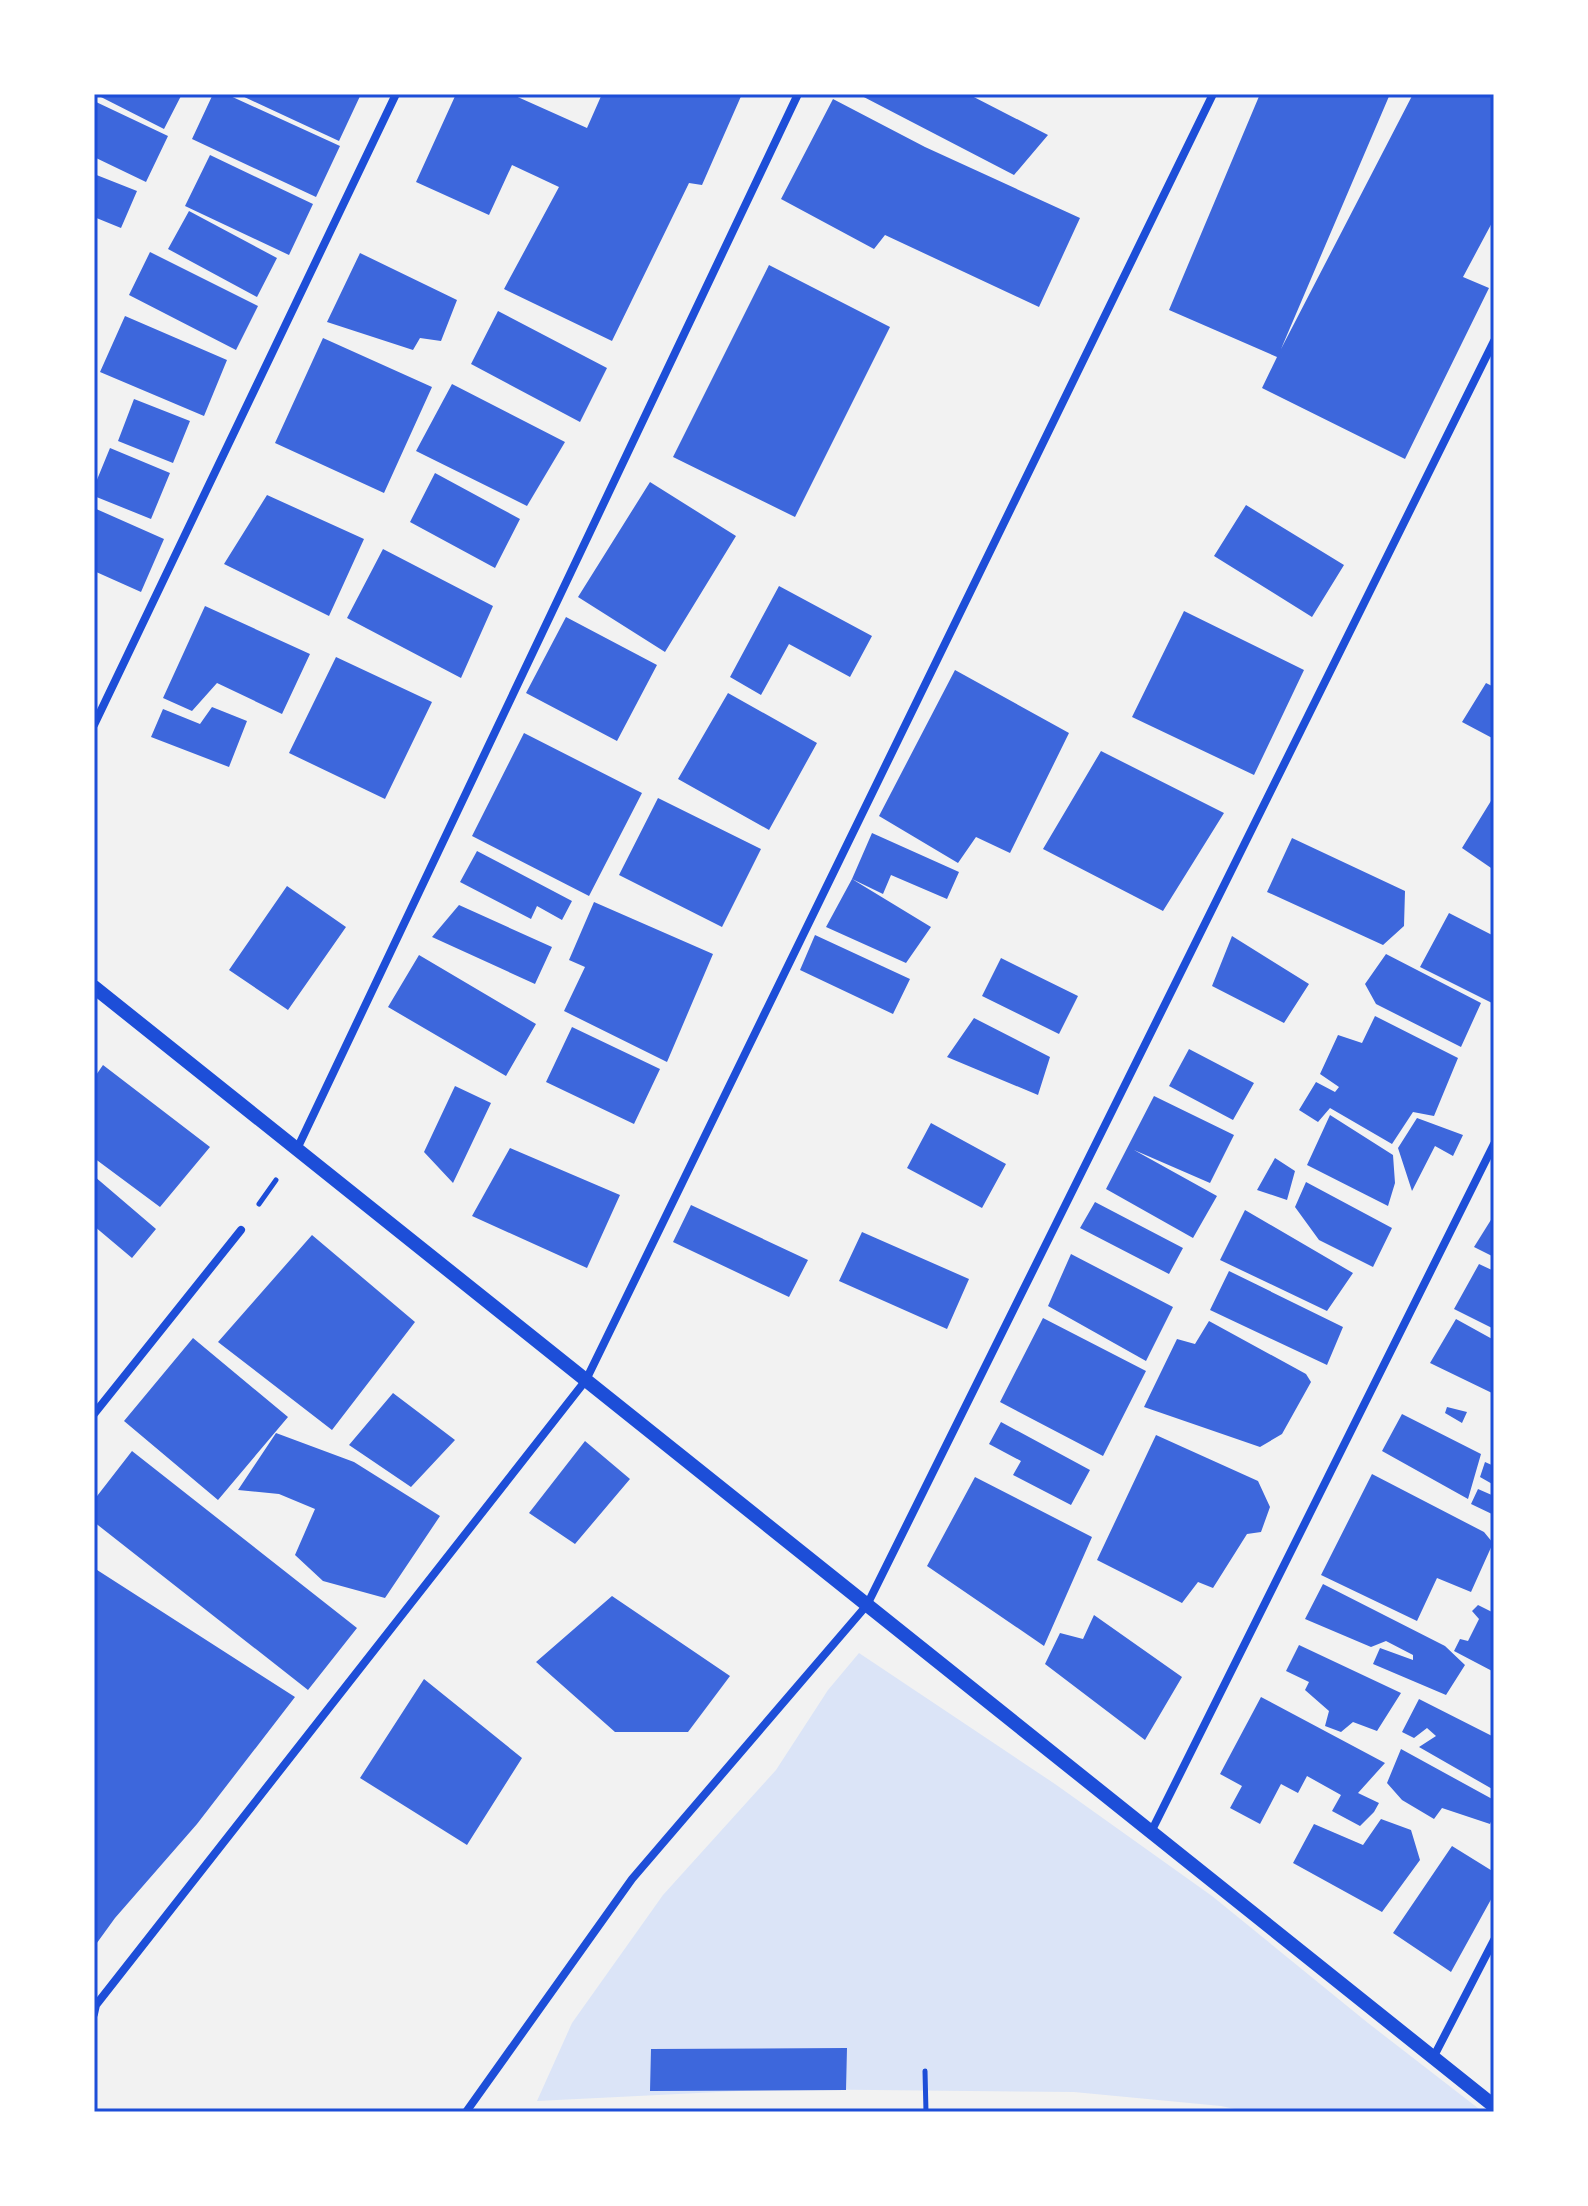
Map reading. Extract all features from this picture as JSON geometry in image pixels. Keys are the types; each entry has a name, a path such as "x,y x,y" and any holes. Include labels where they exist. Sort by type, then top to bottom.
{"street":[{"path":"94,725 396,94"},
{"path":"297,1149 798,94"},
{"path":"94,2014 96,2005 586,1380 1213,94"},
{"path":"466,2112 632,1879 867,1605 1494,341"},
{"path":"94,987 1494,2106"},
{"path":"1151,1832 1494,1144"},
{"path":"94,1414 241,1230"},
{"path":"1433,2058 1494,1940"}],"path":[{"path":"241,1230 297,1149"},
{"path":"925,2071 926,2112"}],"shaded area":[{"path":"859,1653 1055,1784 1212,1896 1483,2112 1249,2112 1221,2106 1074,2092 778,2089 537,2101 572,2023 663,1895 776,1770 828,1690"}],"building":[{"path":"95,94 182,94 164,129"},
{"path":"213,94 226,94 340,146 316,197 192,139"},
{"path":"238,94 361,94 339,141"},
{"path":"456,94 511,94 587,128 602,94 742,94 702,185 689,183 612,341 504,289 559,187 512,165 489,215 416,182"},
{"path":"858,94 968,94 1048,135 1014,175"},
{"path":"1260,94 1390,94 1281,349 1413,94 1494,94 1494,219 1463,277 1489,288 1405,459 1262,388 1277,357 1169,310"},
{"path":"833,99 925,147 1080,218 1039,307 885,235 874,249 781,199"},
{"path":"94,101 168,136 146,182 94,157"},
{"path":"210,155 313,204 289,255 185,206"},
{"path":"94,174 137,191 121,228 94,217"},
{"path":"189,211 277,258 257,297 168,249"},
{"path":"150,252 258,306 236,350 129,295"},
{"path":"360,253 457,300 441,341 420,338 413,350 327,322"},
{"path":"769,265 890,327 795,517 673,457"},
{"path":"498,311 607,368 580,422 471,364"},
{"path":"125,316 227,360 204,416 100,372"},
{"path":"323,338 432,387 384,493 275,443"},
{"path":"452,384 565,442 527,506 416,451"},
{"path":"134,399 190,421 173,463 118,441"},
{"path":"110,448 170,473 151,519 94,496 94,487"},
{"path":"435,473 520,519 495,568 410,522"},
{"path":"650,482 736,536 665,652 578,597"},
{"path":"267,495 364,539 329,616 224,564"},
{"path":"1246,505 1344,565 1312,617 1214,556"},
{"path":"94,508 164,539 141,592 94,571"},
{"path":"383,549 493,606 461,678 347,618"},
{"path":"779,586 872,636 850,677 789,644 761,695 730,677"},
{"path":"205,606 310,654 282,714 217,683 192,711 163,698"},
{"path":"1184,611 1304,670 1254,775 1132,717"},
{"path":"566,617 657,665 617,741 526,693"},
{"path":"336,657 432,702 385,799 289,753"},
{"path":"955,670 1069,733 1010,853 976,837 958,863 879,816"},
{"path":"1486,683 1494,687 1494,739 1462,722"},
{"path":"728,693 817,743 769,830 678,779"},
{"path":"212,707 247,721 229,767 151,737 163,709 200,724"},
{"path":"524,733 642,793 589,896 472,836"},
{"path":"1101,751 1224,813 1163,911 1043,849"},
{"path":"1494,796 1494,870 1462,848"},
{"path":"658,798 761,849 722,927 619,875"},
{"path":"872,833 959,872 947,899 891,875 883,894 852,879"},
{"path":"1292,838 1405,891 1404,926 1383,945 1267,892"},
{"path":"477,851 572,901 562,920 537,906 531,919 460,882"},
{"path":"852,879 931,927 906,963 826,927"},
{"path":"287,886 346,927 288,1010 229,970"},
{"path":"594,902 713,954 667,1062 564,1011 585,967 569,960"},
{"path":"459,905 552,947 535,984 432,937"},
{"path":"1449,913 1494,936 1494,1004 1420,967"},
{"path":"815,935 910,979 893,1014 800,970"},
{"path":"1232,936 1309,984 1284,1023 1212,986"},
{"path":"1386,954 1481,1003 1461,1047 1376,1004 1365,984"},
{"path":"419,955 536,1024 506,1076 388,1007"},
{"path":"1001,958 1078,996 1059,1034 982,996"},
{"path":"1375,1016 1458,1058 1434,1116 1413,1112 1392,1144 1330,1108 1318,1122 1299,1110 1316,1082 1335,1092 1339,1087 1320,1074 1338,1035 1362,1043"},
{"path":"974,1018 1050,1057 1038,1095 947,1057"},
{"path":"572,1027 660,1069 634,1124 546,1082"},
{"path":"1189,1049 1254,1083 1233,1120 1169,1086"},
{"path":"103,1065 210,1147 160,1207 94,1158 94,1078"},
{"path":"455,1086 491,1103 453,1183 424,1152"},
{"path":"1154,1096 1234,1135 1210,1183 1134,1150 1217,1196 1193,1238 1106,1189"},
{"path":"1330,1115 1393,1155 1395,1183 1388,1206 1307,1165"},
{"path":"1417,1118 1463,1135 1453,1156 1435,1146 1412,1191 1398,1148"},
{"path":"931,1123 1006,1164 982,1208 907,1168"},
{"path":"510,1148 620,1195 587,1268 472,1216"},
{"path":"1275,1158 1295,1171 1287,1200 1257,1190"},
{"path":"94,1176 156,1229 132,1258 94,1226"},
{"path":"1306,1182 1392,1228 1373,1267 1319,1240 1295,1207"},
{"path":"1095,1202 1183,1248 1169,1274 1080,1228"},
{"path":"691,1205 808,1260 789,1297 673,1242"},
{"path":"1245,1210 1353,1273 1327,1311 1220,1260"},
{"path":"1494,1215 1494,1257 1474,1247"},
{"path":"862,1232 969,1279 947,1329 839,1281"},
{"path":"312,1235 415,1322 332,1430 218,1342"},
{"path":"1071,1254 1173,1307 1146,1361 1048,1306"},
{"path":"1479,1264 1494,1271 1494,1329 1454,1309"},
{"path":"1229,1271 1343,1327 1327,1365 1210,1310"},
{"path":"1043,1318 1146,1371 1103,1456 1000,1402"},
{"path":"1456,1319 1494,1340 1492,1393 1430,1363"},
{"path":"1209,1321 1306,1374 1311,1382 1282,1434 1260,1447 1144,1407 1177,1339 1195,1344"},
{"path":"193,1338 288,1417 218,1500 124,1421"},
{"path":"393,1393 455,1440 411,1487 349,1445"},
{"path":"1447,1407 1467,1412 1462,1423 1445,1413"},
{"path":"1402,1414 1481,1454 1468,1499 1382,1451"},
{"path":"1001,1422 1090,1470 1071,1505 1013,1475 1021,1461 989,1444"},
{"path":"276,1433 354,1462 440,1516 385,1598 323,1581 295,1555 315,1509 279,1494 238,1490"},
{"path":"1156,1435 1258,1481 1270,1507 1261,1532 1247,1534 1213,1588 1198,1582 1182,1603 1097,1560"},
{"path":"585,1441 630,1479 575,1544 529,1513"},
{"path":"132,1451 357,1628 308,1690 94,1522 94,1500"},
{"path":"1485,1462 1494,1466 1494,1485 1480,1477"},
{"path":"1372,1474 1484,1532 1493,1543 1471,1592 1437,1578 1417,1621 1321,1575"},
{"path":"975,1477 1092,1537 1044,1646 927,1566"},
{"path":"1478,1489 1494,1496 1494,1515 1471,1504"},
{"path":"94,1568 295,1697 197,1824 115,1918 94,1947"},
{"path":"1323,1584 1445,1646 1465,1665 1446,1695 1373,1664 1380,1648 1413,1660 1413,1655 1386,1641 1371,1647 1305,1619"},
{"path":"612,1596 730,1676 688,1732 615,1732 536,1662"},
{"path":"1478,1605 1494,1613 1494,1672 1454,1651 1460,1639 1468,1641 1479,1619 1472,1611"},
{"path":"1094,1615 1182,1677 1145,1740 1045,1664 1060,1633 1083,1639"},
{"path":"1299,1645 1401,1693 1377,1731 1353,1722 1341,1732 1325,1726 1329,1711 1305,1690 1309,1682 1286,1671"},
{"path":"424,1679 522,1758 467,1845 360,1778"},
{"path":"1261,1697 1385,1763 1358,1793 1379,1803 1360,1826 1332,1811 1341,1795 1307,1776 1298,1793 1281,1784 1260,1824 1230,1808 1242,1786 1220,1774"},
{"path":"1419,1699 1494,1737 1494,1790 1419,1747 1436,1736 1427,1728 1414,1738 1402,1732"},
{"path":"1401,1749 1494,1800 1494,1815 1490,1824 1442,1808 1434,1819 1402,1800 1387,1783"},
{"path":"1381,1819 1411,1830 1420,1860 1382,1912 1293,1863 1314,1824 1363,1845"},
{"path":"1452,1846 1494,1872 1494,1894 1451,1972 1393,1933"},
{"path":"847,2048 846,2090 650,2091 651,2049"}]}
